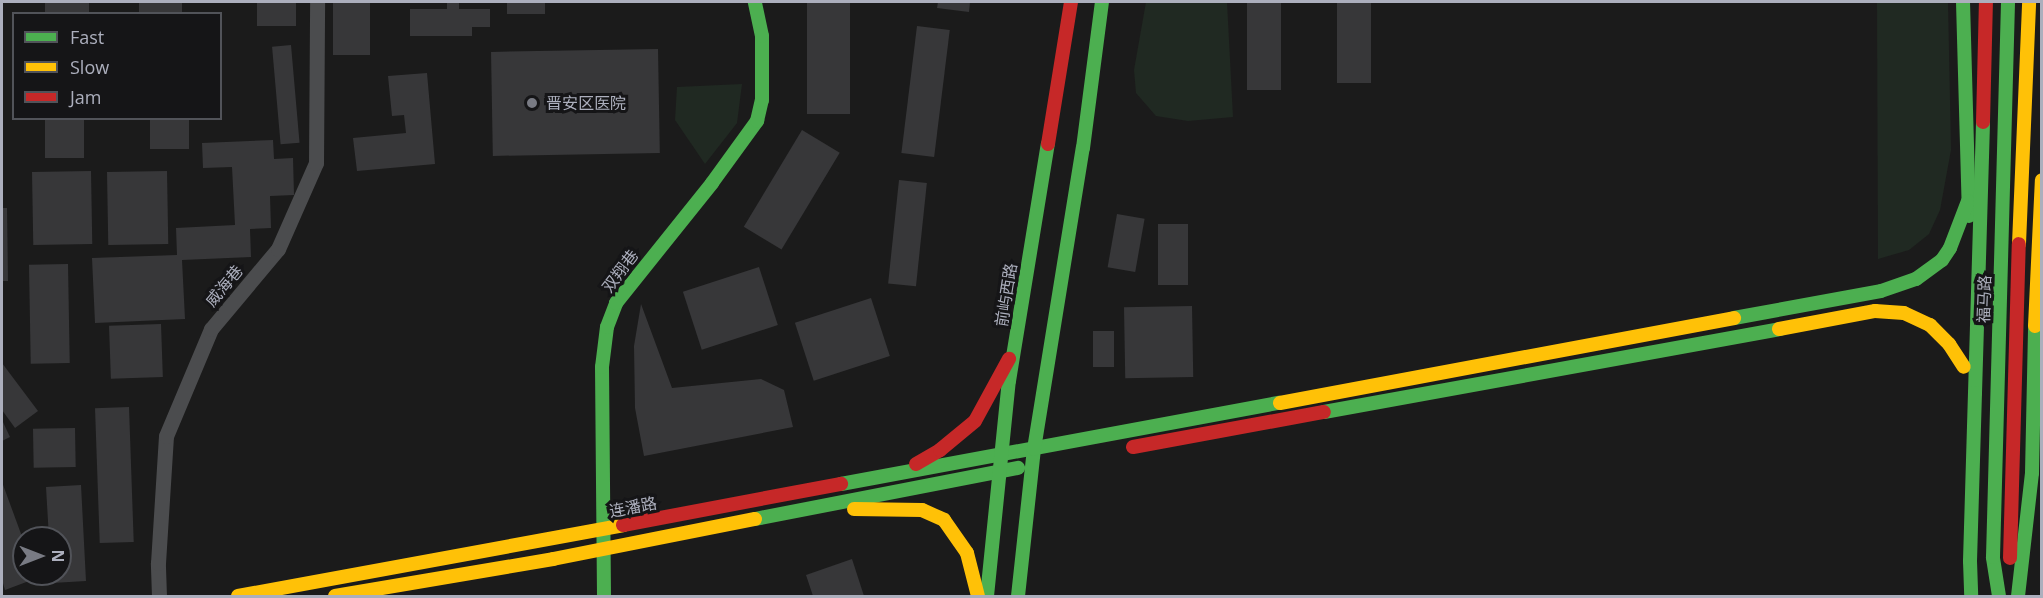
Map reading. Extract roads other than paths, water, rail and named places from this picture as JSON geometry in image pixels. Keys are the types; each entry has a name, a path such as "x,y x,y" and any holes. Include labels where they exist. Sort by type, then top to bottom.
{"main road":[{"name":"双翔巷","path":"604,597 602,366 609,320 630,284 719,174 757,121 762,100 762,36 755,2"},
{"name":"前屿西路","path":"987,597 1014,350 1071,2"},
{"path":"1018,597 1037,465 1034,449 1083,148 1102,2"},
{"path":"1963,2 1968,201 1959,544 1966,597"},
{"name":"福马路","path":"1971,597 1970,561 1986,2"},
{"name":"福马路","path":"1999,597 1992,557 2009,41 2008,2"},
{"path":"2010,597 2021,164 2029,2"},
{"path":"2018,597 2030,501 2042,180"},
{"name":"连潘路","path":"238,597 1902,285 1929,271 1942,260 1950,248 1968,201"},
{"path":"1123,449 1875,311 1904,313 1930,325 1949,344 1964,367"},
{"path":"900,473 940,450 975,421 1014,350"},
{"path":"2034,390 2042,351"},
{"path":"335,597 1037,465"},
{"path":"807,509 922,510 944,519 966,553 978,597"}],"street":[{"name":"威海巷","path":"159,597 158,563 166,436 211,329 278,249 316,163 317,2"}],"place":[{"name":"晋安区医院","path":"532,103"}]}
